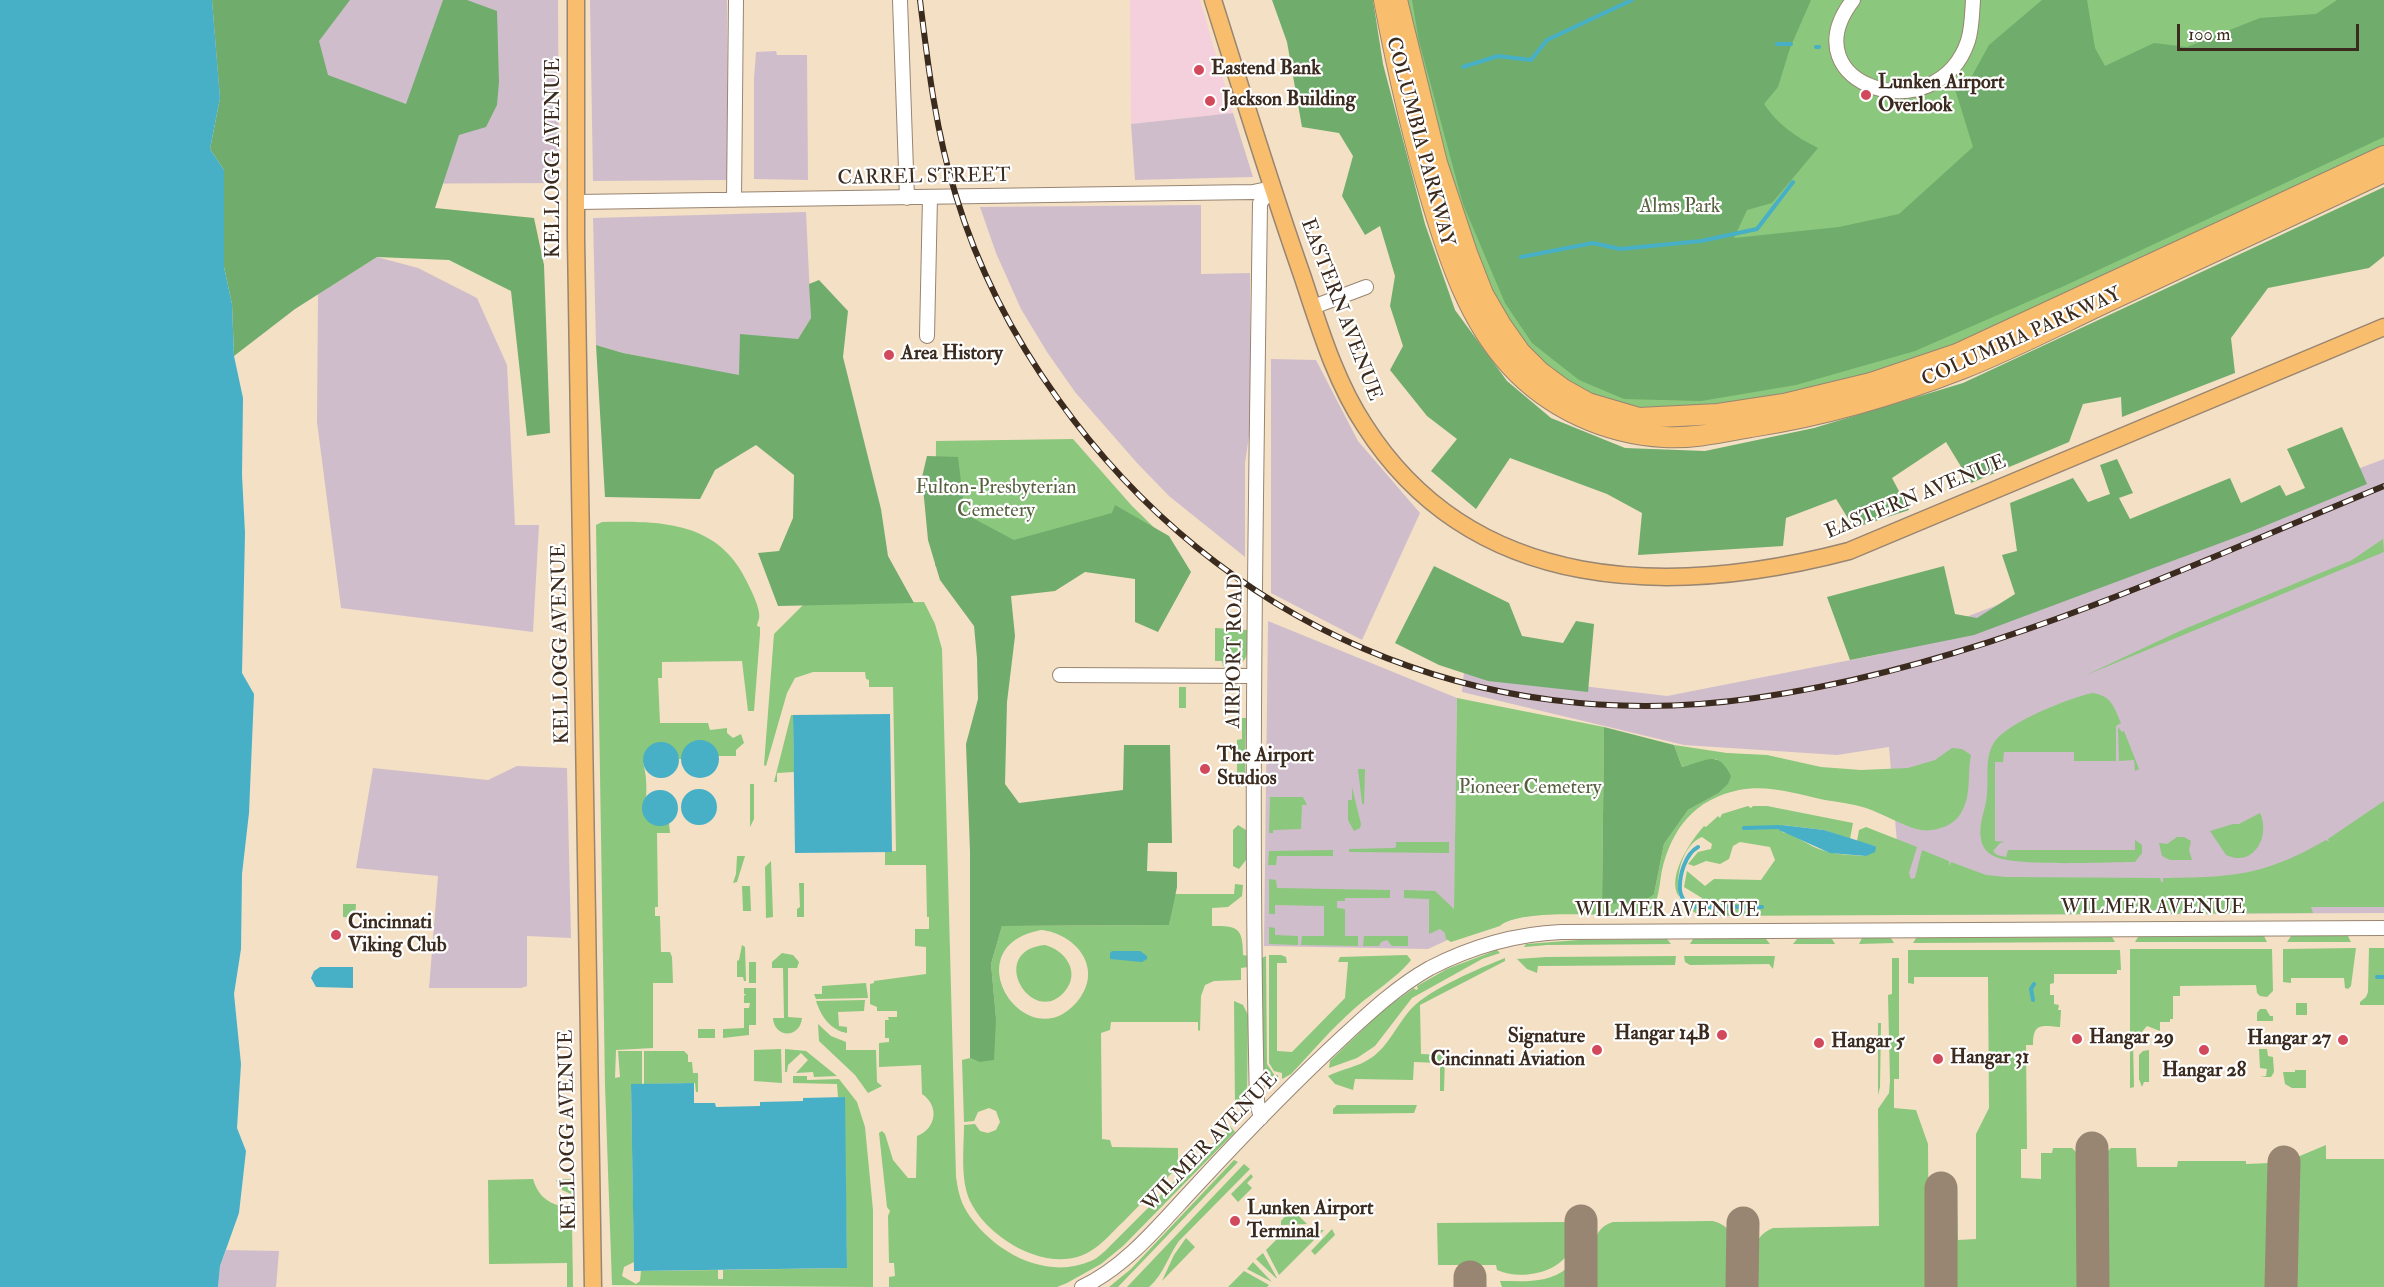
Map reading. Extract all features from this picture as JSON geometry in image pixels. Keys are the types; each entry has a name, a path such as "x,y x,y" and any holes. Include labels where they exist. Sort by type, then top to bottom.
{"highway":[{"name":"COLUMBIA PARKWAY","path":"1384,0 1397,72 1422,170 1449,256 1469,302 1489,338 1518,373 1564,408 1593,422 1632,434 1667,437 1706,434 1791,421 1886,396 1966,368 2384,172"},
{"name":"COLUMBIA PARKWAY","path":"1397,0 1437,163 1483,294 1520,352 1540,372 1563,389 1588,403 1639,418 1707,415 1784,404 1871,383 1957,354 2384,156"}],"main road":[{"name":"KELLOGG AVENUE","path":"576,0 578,202 576,239 593,1287"},
{"name":"EASTERN AVENUE","path":"1213,0 1272,188 1313,307 1347,397 1364,426 1399,470 1432,503 1487,538 1523,555 1571,569 1638,576 1728,574 1772,568 1849,551 2384,327"}],"street":[{"path":"734,200 736,0"},
{"path":"900,0 908,198"},
{"path":"1853,0 1845,10 1839,26 1837,37 1841,59 1846,69 1863,84 1897,92 1927,86 1950,70 1968,41 1973,0"},
{"name":"CARREL STREET","path":"578,202 1253,192 1272,188"},
{"name":"AIRPORT ROAD","path":"1261,1118 1257,1102 1254,1003 1254,676 1260,203 1272,188"},
{"path":"927,336 930,197"},
{"path":"1313,307 1366,287"},
{"path":"1060,675 1254,676"},
{"name":"WILMER AVENUE","path":"1082,1287 1116,1264 1151,1234 1307,1070 1383,1001 1405,984 1453,957 1485,945 1520,936 1572,932 2384,928"}],"shaded area":[{"path":"212,0 558,0 559,183 333,184 220,98"},
{"path":"590,0 727,0 728,180 593,181"},
{"path":"1130,0 1200,0 1233,113 1131,124"},
{"path":"776,51 777,55 807,55 808,180 754,179 756,52"},
{"path":"1233,113 1253,177 1135,180 1131,124"},
{"path":"1201,205 1201,274 1250,273 1250,429 1245,463 1245,557 1169,496 1075,392 1021,309 996,253 980,207"},
{"path":"806,212 811,318 798,339 739,376 623,353 596,345 593,218"},
{"path":"377,257 418,268 477,298 507,365 515,525 539,525 533,632 341,608 317,422 318,294"},
{"path":"1271,359 1316,360 1358,441 1420,513 1362,640 1271,593"},
{"path":"2384,459 2384,913 1903,915 1889,747 1837,755 1684,745 1462,692 1464,672 1667,696 1881,654 1881,649"},
{"path":"1268,621 1457,698 1454,937 1428,949 1264,946"},
{"path":"517,766 567,768 571,938 527,936 527,986 521,988 429,988 438,876 356,868 373,768 488,780"},
{"path":"226,1250 279,1251 276,1287 218,1287 220,1266"}],"green space":[{"path":"212,0 350,0 319,41 328,75 406,104 443,0 467,0 497,11 499,82 497,105 486,127 459,135 435,208 534,218 544,265 550,433 527,436 511,291 449,260 377,257 295,309 234,356 232,304 224,267 224,170 210,149 220,98"},
{"path":"1272,0 1373,0 1383,64 1425,224 1455,310 1507,381 1551,418 1625,448 1705,451 1814,428 1963,383 2384,187 2384,256 2369,268 2268,288 2231,338 2235,373 2122,417 2121,397 2083,404 2069,442 1971,483 1946,442 1892,478 1909,510 1854,528 1836,499 1786,518 1783,546 1638,555 1642,513 1607,494 1510,458 1476,509 1431,471 1457,439 1427,416 1390,370 1403,346 1390,306 1395,276 1380,226 1365,235 1342,196 1353,156 1339,133 1302,127 1287,42"},
{"name":"Alms Park","path":"1397,0 2384,0 2384,156 1871,383 1639,418 1563,389 1483,294"},
{"name":"Alms Park","path":"1412,0 1811,0 1790,48 1778,87 1764,104 1788,130 1818,148 1772,203 1747,210 1734,238 1839,227 1899,214 1973,147 1955,89 1967,85 1989,45 2042,0 2087,0 2095,48 2105,66 2154,43 2187,47 2260,18 2316,14 2337,0 2384,0 2384,137 2064,286 1915,351 1796,385 1701,401 1624,399 1579,380 1532,343 1505,303 1463,204 1419,41"},
{"path":"819,280 848,311 843,357 881,509 888,556 914,603 778,606 758,553 779,551 793,518 794,475 756,445 715,470 700,499 605,497 596,345 623,353 739,375 740,334 798,339 811,318 809,284"},
{"path":"2342,427 2367,484 2250,532 1974,635 1850,660 1827,597 1944,566 1955,614 1977,618 2015,594 2002,555 2017,551 2010,503 2073,478 2088,502 2110,494 2100,465 2117,459 2133,493 2119,498 2130,519 2230,478 2241,503 2280,485 2286,496 2305,488 2287,449"},
{"name":"Fulton-Presbyterian Cemetery","path":"1073,439 1132,506 1174,547 935,566 936,441"},
{"path":"927,456 958,457 965,514 1014,540 1112,513 1115,505 1169,536 1191,572 1158,632 1135,622 1135,579 1085,572 1055,591 1011,596 1015,636 1007,702 1005,784 1019,803 1123,790 1124,745 1170,745 1172,843 1148,843 1147,871 1177,872 1177,887 1169,925 1002,926 991,964 996,1018 994,1060 979,1062 970,1058 970,851 966,744 978,699 977,658 974,626 940,580 928,540 922,477"},
{"path":"602,522 646,522 687,529 705,536 722,548 736,563 756,601 759,611 757,626 760,627 754,711 748,711 742,661 662,662 662,678 658,678 660,723 708,723 710,730 727,728 727,733 733,738 741,734 744,743 736,750 736,756 718,756 714,747 704,741 681,759 677,753 643,763 646,784 645,816 655,823 669,823 670,833 657,833 658,907 655,907 655,916 660,916 661,952 670,952 672,957 673,983 653,983 653,1048 616,1050 615,1078 620,1077 618,1051 642,1051 642,1084 631,1084 634,1262 624,1267 622,1276 636,1284 640,1281 641,1271 718,1270 718,1279 723,1279 723,1270 847,1268 844,1097 838,1097 837,1084 793,1083 793,1076 807,1076 807,1080 839,1079 857,1102 865,1127 873,1210 873,1287 612,1285 605,1085 596,525"},
{"path":"2383,539 2384,552 2084,676 2182,630 2352,560"},
{"path":"1434,566 1509,603 1522,636 1563,643 1576,621 1594,624 1588,692 1488,681 1439,665 1395,643"},
{"path":"924,602 935,624 942,649 956,1177 967,1212 990,1239 1021,1259 1038,1265 1056,1267 1073,1266 1091,1261 1101,1255 1230,1126 1235,1132 1123,1246 1101,1264 1057,1287 889,1287 889,1277 895,1276 894,1263 889,1263 888,1216 890,1211 887,1207 879,1133 882,1131 885,1134 893,1160 908,1178 916,1178 917,1136 928,1128 933,1117 931,1105 922,1094 921,1065 879,1067 879,1043 889,1042 889,1038 885,1038 885,1020 889,1020 888,1017 897,1017 897,1011 877,1011 877,1007 870,1004 870,984 874,981 926,974 926,947 915,946 915,929 929,929 926,865 885,865 885,852 896,851 893,687 869,687 869,680 866,679 865,672 813,672 795,678 787,693 766,766 764,765 774,634 804,604"},
{"path":"1215,628 1248,630 1247,652 1243,661 1239,664 1223,666 1222,661 1215,661"},
{"path":"1179,687 1186,687 1186,708 1179,708"},
{"path":"2092,693 2108,699 2121,723 2116,726 2116,761 2074,761 2074,752 2004,752 2003,762 1995,762 1995,841 2005,842 2000,843 1993,851 1997,855 2006,857 2008,850 2135,850 2135,840 2142,845 2142,853 2135,862 2083,863 2020,862 1991,855 1984,847 1980,833 1987,794 1988,760 1995,741 2013,726 2026,719 2055,705"},
{"name":"Pioneer Cemetery","path":"1457,698 1604,727 1602,904 1654,894 1664,844 1688,810 1717,794 1717,759 1682,767 1674,745 1727,753 1767,755 1821,767 1861,770 1908,768 1935,760 1952,748 1962,749 1971,755 1967,799 1961,813 1954,821 1938,829 1921,830 1861,807 1782,790 1750,788 1723,794 1698,808 1679,829 1666,855 1656,902 1645,913 1634,917 1564,914 1525,917 1451,942 1446,939 1445,933 1440,929 1429,934 1429,899 1404,898 1404,890 1435,891 1454,909"},
{"path":"791,715 793,715 794,772 777,773 777,782 774,782"},
{"path":"1242,718 1246,718 1245,781 1237,787 1237,740 1242,739"},
{"path":"1604,727 1674,745 1682,767 1705,760 1716,760 1721,762 1731,776 1728,784 1717,794 1688,810 1664,844 1654,894 1643,902 1602,904"},
{"path":"2118,727 2122,732 2124,731 2139,769 2135,771 2134,760 2119,761"},
{"path":"1358,769 1365,769 1364,805 1362,803"},
{"path":"750,784 754,784 754,819 750,827"},
{"path":"1352,787 1361,824 1360,828 1354,831 1348,820 1348,800 1352,800"},
{"path":"1270,797 1303,797 1307,805 1302,805 1301,829 1273,830 1273,833 1269,833"},
{"path":"2384,801 2384,907 2311,907 2313,913 1700,916 1691,910 1683,897 1688,902 1697,904 1702,898 1684,887 1687,871 1705,886 1714,879 1761,880 1775,860 1770,847 1740,842 1733,846 1729,859 1720,864 1706,861 1694,866 1688,864 1698,852 1711,849 1712,844 1702,837 1689,847 1685,854 1679,871 1679,897 1676,889 1675,880 1681,860 1692,841 1704,826 1706,827 1718,816 1720,818 1722,814 1748,806 1751,808 1767,806 1853,823 1850,839 1824,830 1783,825 1782,832 1827,852 1866,856 1875,846 1857,841 1859,830 1866,827 1917,847 1909,873 1911,879 1915,878 1922,850 1949,861 1949,866 1951,862 1986,875 2160,878 2163,882 2163,878 2210,877 2265,868 2326,840 2329,842 2328,839"},
{"path":"2260,813 2263,832 2257,848 2252,854 2244,857 2236,858 2226,855 2210,831 2239,824"},
{"path":"1238,825 1246,830 1246,860 1239,869 1233,866 1233,830"},
{"path":"2177,837 2184,837 2191,841 2189,850 2192,860 2170,860 2162,856 2159,843 2167,844"},
{"path":"1396,842 1449,842 1449,853 1349,852 1349,849 1394,848"},
{"path":"1333,850 1333,856 1277,856 1276,865 1268,865 1269,851"},
{"path":"737,856 745,856 737,882 733,883 736,874"},
{"path":"771,861 773,917 766,918 765,867"},
{"path":"1269,879 1276,880 1277,888 1390,890 1390,898 1345,898 1345,901 1337,901 1337,908 1345,909 1345,936 1358,936 1358,946 1301,945 1302,936 1324,936 1324,906 1275,905 1275,914 1269,914"},
{"path":"799,883 804,883 804,917 797,917 797,909 800,907"},
{"path":"1235,884 1243,885 1242,896 1228,907 1212,908 1212,926 1237,930 1242,939 1243,955 1248,956 1248,967 1241,968 1241,980 1214,981 1205,985 1201,996 1200,1031 1198,1022 1111,1022 1110,1030 1101,1033 1102,1139 1110,1140 1112,1147 1178,1148 1178,1167 1107,1238 1089,1252 1073,1258 1056,1259 1039,1256 1005,1240 979,1215 967,1192 963,1163 964,1125 975,1124 980,1131 988,1133 996,1130 1000,1122 996,1111 989,1108 978,1112 974,1121 964,1122 962,1060 970,1058 979,1062 996,1018 991,964 1002,926 1169,925 1174,894 1234,894","holes":["1041,930 1053,932 1074,944 1082,953 1088,974 1086,986 1080,998 1060,1015 1040,1018 1021,1011 1007,996 1000,977 1001,957 1014,941"]},
{"path":"742,886 750,886 751,911 743,911"},
{"path":"343,904 356,904 355,918 343,917"},
{"path":"1269,927 1275,928 1275,935 1298,936 1298,945 1269,944"},
{"path":"1364,936 1408,936 1408,946 1392,946 1387,940 1381,942 1379,946 1363,946"},
{"path":"2264,936 2267,942 2135,942 2138,937"},
{"path":"2291,936 2348,936 2351,942 2287,942"},
{"path":"2112,937 2115,942 1913,943 1916,938"},
{"path":"1862,938 1891,938 1894,943 1859,944"},
{"path":"1667,939 1671,944 1524,947 1526,944 1579,940"},
{"path":"1693,939 1766,939 1770,944 1690,944"},
{"path":"1797,939 1832,939 1835,944 1793,944"},
{"path":"742,945 745,947 746,981 743,977 737,977 737,961"},
{"path":"1045,945 1064,957 1071,969 1071,976 1070,984 1065,991 1052,1000 1040,1001 1029,995 1020,985 1017,972 1018,960 1027,950"},
{"path":"2356,948 2351,986 2348,989 2345,988 2344,978 2291,978 2291,983 2283,982 2283,949"},
{"path":"2369,948 2384,948 2384,1005 2360,1005 2368,992"},
{"path":"2130,949 2272,949 2273,991 2267,997 2257,993 2256,985 2180,986 2180,996 2173,996 2173,1019 2170,1019 2170,1022 2160,1022 2160,1031 2147,1026 2140,1034 2141,1041 2133,1041 2134,1087 2130,1088"},
{"path":"1497,950 1500,953 1482,959 1412,998 1375,1046 1357,1058 1329,1068 1330,1061 1383,1010 1414,988 1418,989 1417,986 1447,969"},
{"path":"1908,950 2120,950 2121,970 2117,970 2117,974 2054,974 2054,983 2050,984 2050,995 2054,995 2054,1004 2059,1005 2058,1010 2061,1010 2060,1027 2040,1027 2035,1032 2033,1045 2026,1045 2027,1149 2021,1149 2021,1178 2041,1179 2041,1153 2052,1153 2053,1148 2072,1148 2077,1153 2078,1287 1952,1287 1952,1189 1957,1185 1958,1240 1976,1239 1976,1134 1989,1108 1988,977 1914,977 1914,984 1908,983"},
{"path":"782,953 793,955 799,962 797,968 788,968 788,1017 802,1018 797,1030 792,1033 778,1029 774,1025 773,1018 784,1018 783,968 772,968 772,962"},
{"path":"1269,955 1286,957 1287,963 1277,963 1277,1051 1292,1052 1345,998 1348,962 1338,962 1340,957 1407,955 1411,960 1330,1032 1291,1074 1282,1079 1282,1073 1274,1071 1269,1063"},
{"path":"1266,956 1267,1064 1275,1076 1278,1075 1278,1079 1271,1077 1264,1069 1262,1053 1260,959"},
{"path":"1676,956 1675,965 1538,966 1537,973 1527,969 1517,959 1546,957"},
{"path":"1684,956 1775,956 1773,969 1769,964 1690,965 1685,962"},
{"path":"1505,958 1505,961 1420,1005 1421,1054 1445,1055 1444,1091 1440,1091 1440,1063 1414,1062 1413,1080 1355,1079 1353,1090 1335,1084 1328,1076 1371,1058 1388,1041 1412,1008 1420,1001 1456,980"},
{"path":"1892,958 1899,958 1899,1079 1894,1079 1894,1108 1916,1110 1928,1144 1929,1287 1755,1287 1753,1260 1756,1245 1765,1232 1773,1228 1879,1226 1878,1109 1889,1093 1888,995 1892,994"},
{"path":"749,962 756,962 756,983 749,983"},
{"path":"866,983 868,998 816,999 814,994 822,994 822,986"},
{"path":"744,988 756,988 756,1025 749,1025 749,1035 723,1038 723,1029 744,1028 744,1008 749,1008 750,1003 744,1003 746,994 744,994"},
{"path":"865,1000 864,1011 838,1012 839,1026 847,1027 847,1033 831,1026 816,1001"},
{"path":"1234,1001 1243,1005 1248,1015 1247,1106 1235,1106"},
{"path":"2296,1003 2307,1003 2307,1015 2296,1015"},
{"path":"2260,1009 2266,1009 2270,1016 2273,1016 2273,1021 2257,1021 2257,1013"},
{"path":"1878,1023 1881,1023 1878,1095"},
{"path":"818,1024 831,1036 846,1042 846,1050 876,1050 877,1082 882,1086 868,1093 855,1075 819,1041"},
{"path":"698,1029 715,1029 715,1038 698,1038"},
{"path":"781,1049 782,1083 754,1081 754,1050"},
{"path":"785,1049 806,1051 837,1076 814,1077 813,1072 796,1073 808,1060 801,1053 788,1065 787,1072 785,1072"},
{"path":"2259,1049 2267,1049 2268,1056 2273,1057 2274,1072 2271,1077 2260,1077 2266,1076 2267,1069 2260,1068"},
{"path":"2149,1050 2149,1082 2144,1082 2142,1087 2139,1079 2139,1055"},
{"path":"644,1051 684,1051 688,1055 688,1062 692,1062 693,1073 698,1073 698,1092 696,1092 695,1083 644,1084"},
{"path":"2295,1070 2306,1070 2306,1088 2292,1088 2285,1084 2283,1072 2295,1072"},
{"path":"1337,1105 1417,1105 1414,1113 1333,1114 1333,1109"},
{"path":"2326,1145 2326,1159 2384,1159 2384,1287 2296,1287 2295,1158"},
{"path":"2111,1148 2136,1148 2137,1167 2177,1167 2178,1161 2270,1163 2270,1287 2105,1287 2106,1153"},
{"path":"1234,1160 1238,1162 1118,1287 1109,1287 1131,1269"},
{"path":"1244,1164 1250,1169 1179,1241 1154,1282 1149,1287 1127,1287"},
{"path":"1251,1174 1253,1177 1247,1183 1252,1188 1238,1202 1231,1194"},
{"path":"533,1179 543,1197 561,1206 561,1223 572,1222 573,1287 567,1287 567,1263 489,1264 488,1180"},
{"path":"572,1179 573,1195 562,1190 556,1180"},
{"path":"1292,1209 1307,1224 1281,1225 1281,1221"},
{"path":"1713,1221 1726,1228 1731,1237 1732,1287 1594,1287 1593,1249 1595,1240 1604,1226 1613,1222"},
{"path":"1566,1222 1567,1255 1561,1262 1545,1271 1515,1275 1497,1270 1496,1265 1438,1265 1437,1223"},
{"path":"1332,1229 1335,1235 1315,1255 1311,1251"},
{"path":"1324,1230 1279,1275 1266,1250 1285,1231"},
{"path":"1186,1238 1195,1247 1162,1281 1174,1255"},
{"path":"1263,1253 1277,1278 1256,1259"},
{"path":"1253,1262 1272,1282 1247,1269"},
{"path":"1567,1268 1568,1287 1502,1287 1500,1281 1544,1279"},
{"path":"1244,1271 1269,1285 1267,1287 1228,1287"}],"water":[{"path":"0,0 212,0 220,98 210,149 224,170 224,267 232,304 234,356 243,398 242,475 245,533 242,673 254,694 249,813 242,874 241,949 234,994 241,1064 237,1128 246,1151 239,1213 220,1266 218,1287 0,1287"},
{"path":"890,714 892,852 795,853 793,715"},
{"path":"700,740 713,746 719,759 713,772 700,778 687,772 681,759 687,746"},
{"path":"661,742 674,747 679,760 674,773 661,778 648,773 643,760 648,747"},
{"path":"699,789 712,794 717,807 712,820 699,825 686,820 681,807 686,794"},
{"path":"660,790 673,795 678,808 673,821 660,826 647,821 642,808 647,795"},
{"path":"1782,825 1824,830 1875,846 1875,852 1866,856 1830,853 1779,830"},
{"path":"1112,951 1140,951 1147,956 1147,959 1142,962 1110,959"},
{"path":"320,967 353,967 353,988 316,987 311,978 314,971"},
{"path":"694,1083 694,1103 715,1103 716,1107 760,1106 760,1102 845,1097 847,1268 634,1271 631,1084"}],"waterway":[{"path":"1463,67 1498,56 1531,60 1547,40 1632,0"},
{"path":"1777,44 1791,44"},
{"path":"1521,257 1593,243 1620,249 1701,241 1757,229 1793,182"},
{"path":"1744,828 1779,827"},
{"path":"1698,847 1686,860 1681,878 1680,892 1688,907 1762,907"},
{"path":"2377,977 2384,977"},
{"path":"2033,1000 2031,989 2034,984"}],"taxiway":[{"path":"2092,1148 2093,1287"},
{"path":"2281,1287 2284,1162"},
{"path":"1941,1188 1941,1287"},
{"path":"1581,1221 1581,1287"},
{"path":"1742,1287 1743,1223"},
{"path":"1470,1277 1470,1287"}],"railway":[{"path":"920,0 938,124 949,172 965,223 986,276 1012,327 1058,399 1123,479 1196,547 1277,604 1364,649 1456,681 1552,700 1652,706 1755,698 1837,683 1918,664 2076,612 2384,486"}],"place":[{"name":"Eastend Bank","path":"1199,70"},
{"name":"Lunken Airport Overlook","path":"1866,95"},
{"name":"Jackson Building","path":"1210,101"},
{"name":"Area History","path":"889,355"},
{"name":"The Airport Studios","path":"1205,769"},
{"name":"Cincinnati Viking Club","path":"336,935"},
{"name":"Hangar 14B","path":"1722,1035"},
{"name":"Hangar 29","path":"2077,1039"},
{"name":"Hangar 27","path":"2343,1040"},
{"name":"Hangar 5","path":"1819,1043"},
{"name":"Signature Cincinnati Aviation","path":"1597,1050"},
{"name":"Hangar 28","path":"2204,1050"},
{"name":"Hangar 31","path":"1938,1059"},
{"name":"Lunken Airport Terminal","path":"1235,1221"}]}
